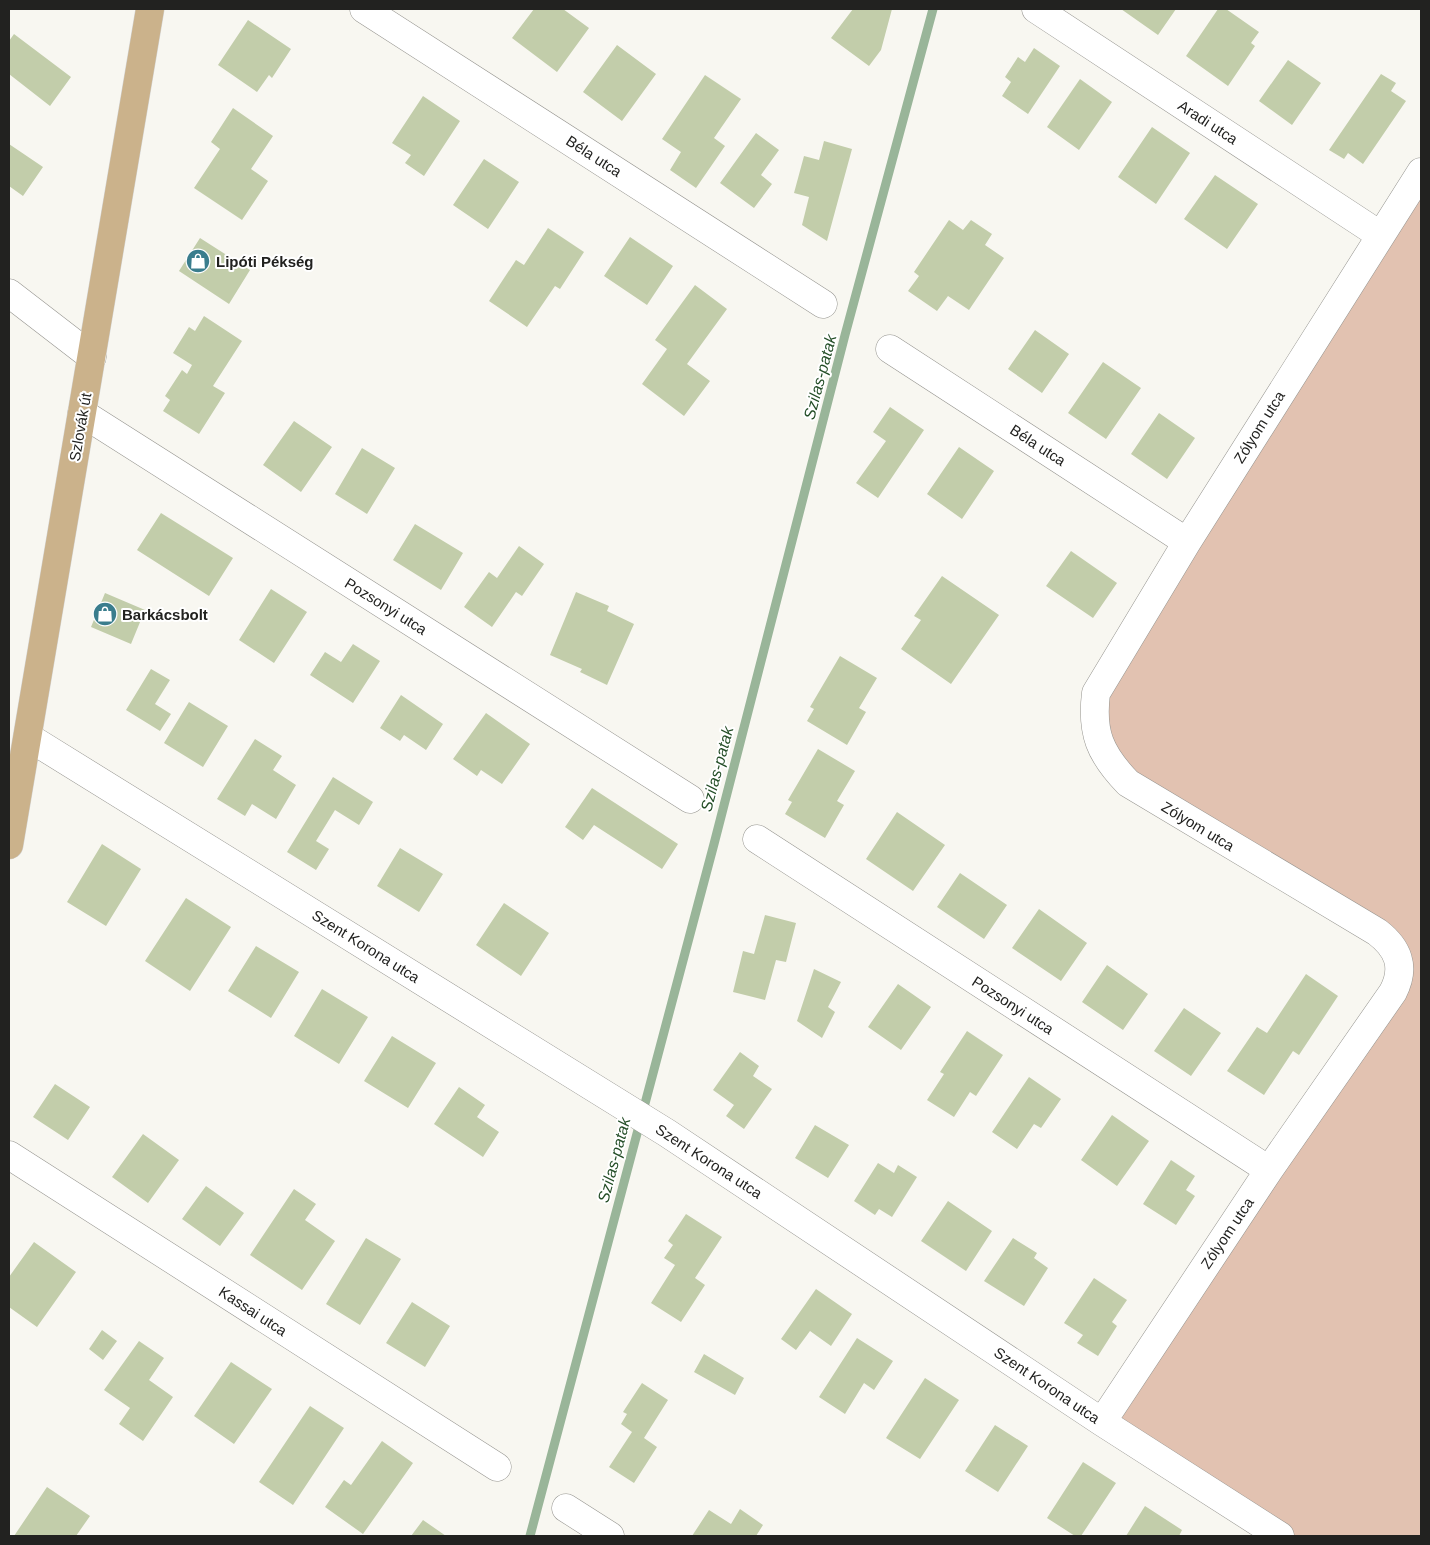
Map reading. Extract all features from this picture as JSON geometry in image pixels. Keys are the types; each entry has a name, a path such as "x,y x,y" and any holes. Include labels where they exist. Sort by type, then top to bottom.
{"main road":[{"name":"Szlovák út","path":"9,845 20,751 92,357 150,9"}],"street":[{"name":"Béla utca","path":"364,9 823,304"},
{"name":"Aradi utca","path":"1036,9 1380,235"},
{"name":"Zólyom utca","path":"1102,1422 1269,1170 1393,992 1398,981 1399,969 1397,956 1390,942 1377,932 1146,796 1128,783 1103,752 1096,733 1094,714 1096,692 1187,542 1421,172"},
{"path":"9,293 92,357"},
{"name":"Béla utca","path":"890,348 1187,542"},
{"name":"Pozsonyi utca","path":"82,413 690,799"},
{"name":"Szent Korona utca","path":"20,751 622,1104 1102,1422 1280,1536"},
{"name":"Pozsonyi utca","path":"757,839 1269,1170"},
{"name":"Kassai utca","path":"9,1155 497,1467"},
{"path":"566,1508 610,1536"}],"shaded area":[{"path":"1421,172 1421,1536 1280,1536 1102,1422 1393,992 1397,957 1103,752 1107,673"}],"building":[{"path":"534,9 563,9 589,28 557,72 512,38"},
{"path":"853,9 892,9 881,50 869,66 831,38"},
{"path":"1121,9 1176,9 1158,35"},
{"path":"1218,9 1226,9 1259,32 1251,43 1255,46 1228,86 1186,56"},
{"path":"248,20 291,49 272,78 269,75 257,92 218,65"},
{"path":"14,34 71,77 50,106 9,74 9,41"},
{"path":"617,45 656,74 622,121 583,92"},
{"path":"1034,48 1060,66 1028,114 1002,96 1011,82 1005,77 1018,57 1025,62"},
{"path":"1288,60 1321,83 1292,125 1259,101"},
{"path":"1381,74 1396,83 1391,91 1406,101 1363,164 1348,153 1344,159 1329,150"},
{"path":"705,75 741,99 714,138 725,146 696,188 670,170 681,152 662,139"},
{"path":"1080,79 1112,102 1079,150 1047,127"},
{"path":"423,96 460,121 424,176 405,163 411,155 392,143"},
{"path":"233,108 273,136 251,169 268,181 242,220 194,188 220,149 211,142"},
{"path":"1152,127 1190,153 1156,204 1118,177"},
{"path":"756,133 779,150 761,175 772,184 754,208 720,183"},
{"path":"824,141 852,149 827,241 802,225 809,197 794,193 804,156 819,160"},
{"path":"9,144 43,167 23,196 9,186"},
{"path":"484,159 519,182 488,229 453,205"},
{"path":"1215,175 1258,204 1227,249 1184,219"},
{"path":"949,220 963,230 971,220 992,234 985,245 1004,258 969,310 948,296 937,311 908,291 919,276 914,272"},
{"path":"548,228 584,252 560,289 555,286 527,327 489,301 516,260 524,265"},
{"path":"630,237 673,266 647,305 604,276"},
{"path":"200,238 250,270 229,304 179,271"},
{"path":"695,285 727,309 687,364 710,381 684,416 642,384 667,349 655,340"},
{"path":"204,316 242,341 213,386 225,393 199,434 163,411 170,400 165,396 182,370 187,374 192,365 173,353 189,327 195,331"},
{"path":"1035,330 1069,354 1042,393 1008,369"},
{"path":"1103,362 1141,388 1106,439 1068,413"},
{"path":"890,407 924,430 878,498 856,483 886,441 873,432"},
{"path":"1159,413 1195,438 1167,479 1131,454"},
{"path":"294,421 332,447 301,492 263,465"},
{"path":"959,447 994,471 962,519 927,494"},
{"path":"362,448 395,468 367,514 335,494"},
{"path":"161,513 233,558 209,596 137,550"},
{"path":"415,524 463,553 441,590 393,560"},
{"path":"519,546 544,564 522,596 516,592 492,627 464,607 489,572 497,578"},
{"path":"1071,551 1117,583 1093,618 1046,586"},
{"path":"942,576 999,615 951,684 901,649 921,620 914,616"},
{"path":"271,589 307,612 274,663 239,640"},
{"path":"576,592 609,606 607,611 634,624 607,685 580,672 582,669 550,655"},
{"path":"105,593 145,610 131,644 91,627"},
{"path":"353,644 380,661 353,703 310,675 325,652 341,662"},
{"path":"840,656 877,678 859,708 866,712 847,745 807,721 814,709 810,707"},
{"path":"151,669 170,680 155,704 171,714 160,731 126,710"},
{"path":"401,695 443,724 426,750 404,735 400,741 380,728"},
{"path":"189,702 228,726 203,767 164,743"},
{"path":"486,713 530,744 502,784 481,770 477,776 453,759"},
{"path":"255,739 282,756 273,770 296,785 276,819 252,804 245,816 217,799"},
{"path":"818,749 855,771 837,801 844,805 825,838 785,814 792,802 788,800"},
{"path":"333,777 373,802 359,825 335,810 316,841 329,849 316,870 287,852"},
{"path":"592,788 678,844 662,869 594,825 583,840 565,827"},
{"path":"897,812 945,845 913,891 866,859"},
{"path":"102,844 141,869 106,926 67,902"},
{"path":"400,848 443,874 419,912 377,886"},
{"path":"960,873 1007,905 984,939 937,907"},
{"path":"186,898 231,927 190,991 145,961"},
{"path":"504,903 549,933 521,976 476,945"},
{"path":"1039,909 1087,943 1061,981 1012,948"},
{"path":"765,915 796,923 786,962 776,960 765,1000 733,992 743,951 754,954"},
{"path":"256,946 299,972 271,1018 228,991"},
{"path":"1107,965 1148,994 1123,1030 1082,1002"},
{"path":"814,969 841,982 828,1007 835,1012 822,1038 797,1021"},
{"path":"1306,974 1338,996 1299,1055 1293,1051 1264,1095 1227,1071 1257,1027 1267,1033"},
{"path":"898,984 931,1007 901,1050 868,1027"},
{"path":"322,989 368,1017 339,1064 294,1036"},
{"path":"1184,1008 1221,1033 1191,1076 1154,1051"},
{"path":"967,1031 1003,1055 976,1096 970,1092 954,1117 927,1100 944,1074 940,1072"},
{"path":"392,1036 436,1063 408,1108 364,1081"},
{"path":"740,1052 759,1066 753,1076 772,1089 744,1129 726,1116 734,1105 713,1090"},
{"path":"1029,1077 1061,1099 1041,1128 1034,1124 1017,1149 992,1132"},
{"path":"55,1084 90,1107 68,1140 33,1117"},
{"path":"459,1087 485,1105 477,1117 499,1132 483,1157 434,1124"},
{"path":"1112,1115 1149,1141 1117,1186 1081,1160"},
{"path":"815,1125 849,1145 828,1178 795,1158"},
{"path":"143,1134 179,1160 148,1203 112,1177"},
{"path":"1171,1160 1195,1176 1186,1190 1195,1196 1176,1225 1143,1204"},
{"path":"878,1163 894,1173 898,1165 917,1177 892,1217 879,1209 875,1215 854,1201"},
{"path":"206,1186 244,1213 220,1246 182,1219"},
{"path":"294,1189 316,1204 305,1220 335,1241 302,1290 250,1255"},
{"path":"948,1201 992,1231 966,1271 921,1241"},
{"path":"686,1214 722,1237 695,1278 705,1285 681,1322 651,1303 675,1265 664,1258 673,1245 668,1241"},
{"path":"366,1238 401,1259 360,1325 326,1304"},
{"path":"1013,1238 1037,1253 1034,1258 1048,1268 1024,1306 984,1281"},
{"path":"34,1242 76,1272 37,1327 9,1307 9,1277"},
{"path":"1094,1278 1127,1300 1112,1322 1117,1326 1098,1356 1077,1343 1083,1335 1064,1323"},
{"path":"816,1289 852,1314 831,1346 810,1331 796,1350 781,1339"},
{"path":"412,1302 450,1326 425,1367 386,1343"},
{"path":"102,1330 117,1341 103,1360 89,1349"},
{"path":"857,1338 893,1361 874,1390 864,1383 845,1414 819,1397"},
{"path":"139,1341 164,1358 149,1380 173,1397 143,1441 119,1424 130,1408 104,1390"},
{"path":"704,1354 744,1378 735,1395 694,1372"},
{"path":"231,1362 272,1389 234,1444 194,1416"},
{"path":"925,1378 959,1400 920,1459 886,1438"},
{"path":"642,1383 668,1400 644,1438 657,1447 634,1483 609,1467 632,1432 621,1424 627,1414 623,1412"},
{"path":"310,1406 344,1428 293,1505 259,1482"},
{"path":"995,1425 1028,1446 998,1492 965,1471"},
{"path":"382,1441 413,1463 363,1534 325,1507 344,1480 351,1485"},
{"path":"1083,1462 1116,1483 1081,1536 1075,1536 1047,1518"},
{"path":"47,1487 90,1516 76,1536 14,1536"},
{"path":"1145,1506 1182,1530 1179,1536 1126,1536"},
{"path":"740,1509 763,1525 756,1536 692,1536 709,1510 731,1524"},
{"path":"423,1520 446,1536 411,1536"}],"waterway":[{"name":"Szilas-patak","path":"530,1536 714,844 845,335 933,9"}],"place":[{"name":"Lipóti Pékség","path":"198,261"},
{"name":"Barkácsbolt","path":"105,614"}]}
